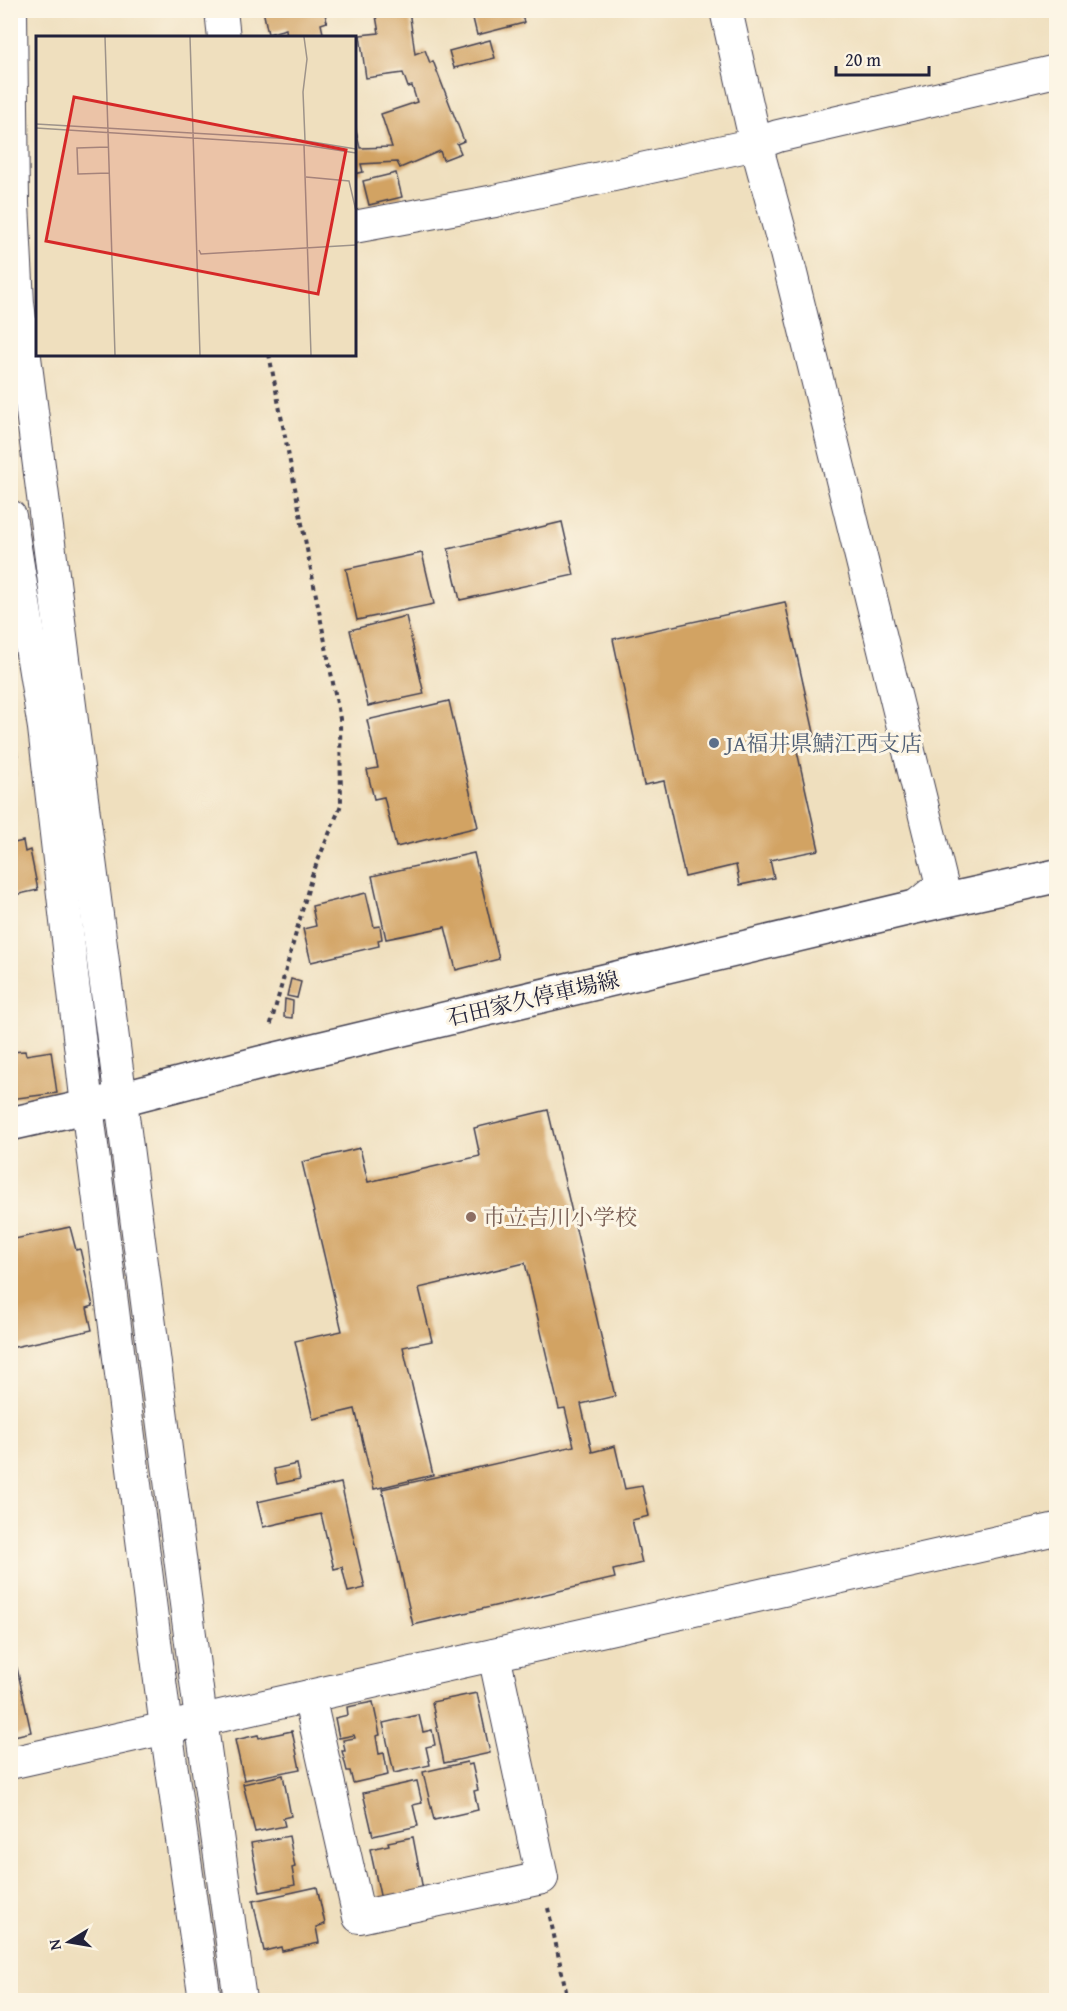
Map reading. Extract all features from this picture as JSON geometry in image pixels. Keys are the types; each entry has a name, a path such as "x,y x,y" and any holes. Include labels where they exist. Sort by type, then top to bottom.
{"main road":[{"name":"石田家久停車場線","path":"10,1124 121,1099 260,1062 915,907 1056,876"}],"street":[{"path":"11,10 13,204 28,301 121,1099 201,1720 240,2001"},
{"path":"221,10 224,36"},
{"path":"726,10 756,144 786,253 942,885 915,907"},
{"path":"356,227 495,201 756,144 1056,71"},
{"path":"10,516 44,728 87,1106 166,1728 205,2001"},
{"path":"10,1763 1056,1529"},
{"path":"309,1696 359,1917 542,1878 494,1655"}],"path":[{"path":"260,1062 312,875 341,805 340,719 269,356"},
{"path":"542,1878 568,2001"}],"building":[{"path":"263,10 324,10 327,22 321,24 323,33 312,36 287,36 286,29 268,34"},
{"path":"375,10 409,10 415,54 425,50 430,63 433,61 464,141 457,144 461,153 443,160 440,151 400,168 397,162 361,164 363,172 356,174 356,131 360,148 392,147 381,114 417,102 412,86 408,87 403,73 366,78 360,35 379,33"},
{"path":"471,10 521,10 524,23 477,35"},
{"path":"490,40 495,58 454,68 449,51"},
{"path":"396,173 402,197 369,205 363,181"},
{"path":"562,522 574,575 460,600 448,549"},
{"path":"422,553 434,604 357,620 346,569"},
{"path":"785,602 817,746 797,751 819,850 770,860 774,878 740,885 736,865 685,877 664,781 644,785 613,639"},
{"path":"406,616 424,694 368,706 350,630"},
{"path":"449,701 478,827 396,847 384,797 374,799 367,770 378,768 367,720"},
{"path":"10,724 18,757 13,758 16,776 10,777"},
{"path":"23,841 25,852 30,850 38,890 10,896 10,844"},
{"path":"474,853 499,959 456,970 445,927 386,939 372,876"},
{"path":"366,893 374,927 380,926 382,939 378,940 379,946 311,962 303,929 316,926 312,906"},
{"path":"291,979 301,982 297,998 287,996"},
{"path":"285,999 293,1001 292,1018 284,1017"},
{"path":"25,1051 26,1055 51,1051 57,1093 10,1099 10,1052"},
{"path":"548,1110 615,1396 581,1404 592,1452 615,1446 625,1489 642,1486 649,1516 632,1520 642,1563 613,1570 615,1578 413,1625 382,1489 574,1446 565,1408 559,1409 525,1263 419,1288 432,1341 403,1347 433,1475 374,1489 355,1409 313,1419 295,1341 342,1331 302,1162 360,1148 368,1182 480,1156 474,1128"},
{"path":"70,1227 76,1250 80,1249 93,1306 87,1308 92,1330 10,1348 10,1240"},
{"path":"297,1464 300,1479 277,1484 274,1469"},
{"path":"341,1483 365,1588 348,1592 342,1567 334,1569 321,1514 263,1527 257,1502"},
{"path":"17,1668 31,1732 10,1737 10,1670"},
{"path":"477,1693 490,1753 444,1763 432,1702"},
{"path":"373,1702 380,1735 376,1736 379,1754 384,1753 388,1775 353,1783 342,1751 345,1751 343,1740 355,1738 354,1735 339,1738 335,1718 348,1715 347,1707"},
{"path":"419,1715 423,1732 432,1730 435,1745 426,1747 430,1765 394,1773 383,1723"},
{"path":"292,1731 300,1769 244,1780 235,1740"},
{"path":"467,1762 468,1765 472,1764 478,1790 474,1791 478,1810 434,1820 423,1772"},
{"path":"283,1775 291,1816 283,1818 285,1826 255,1832 243,1784"},
{"path":"417,1781 422,1803 413,1805 418,1826 373,1836 363,1793"},
{"path":"289,1836 295,1867 292,1868 295,1885 260,1892 251,1843"},
{"path":"413,1837 424,1895 381,1900 370,1849 389,1845 388,1842"},
{"path":"317,1887 325,1924 316,1927 319,1943 282,1951 281,1947 264,1951 253,1901"}],"place":[{"name":"JA福井県鯖江西支店","path":"714,743"},
{"name":"市立吉川小学校","path":"471,1217"}]}
